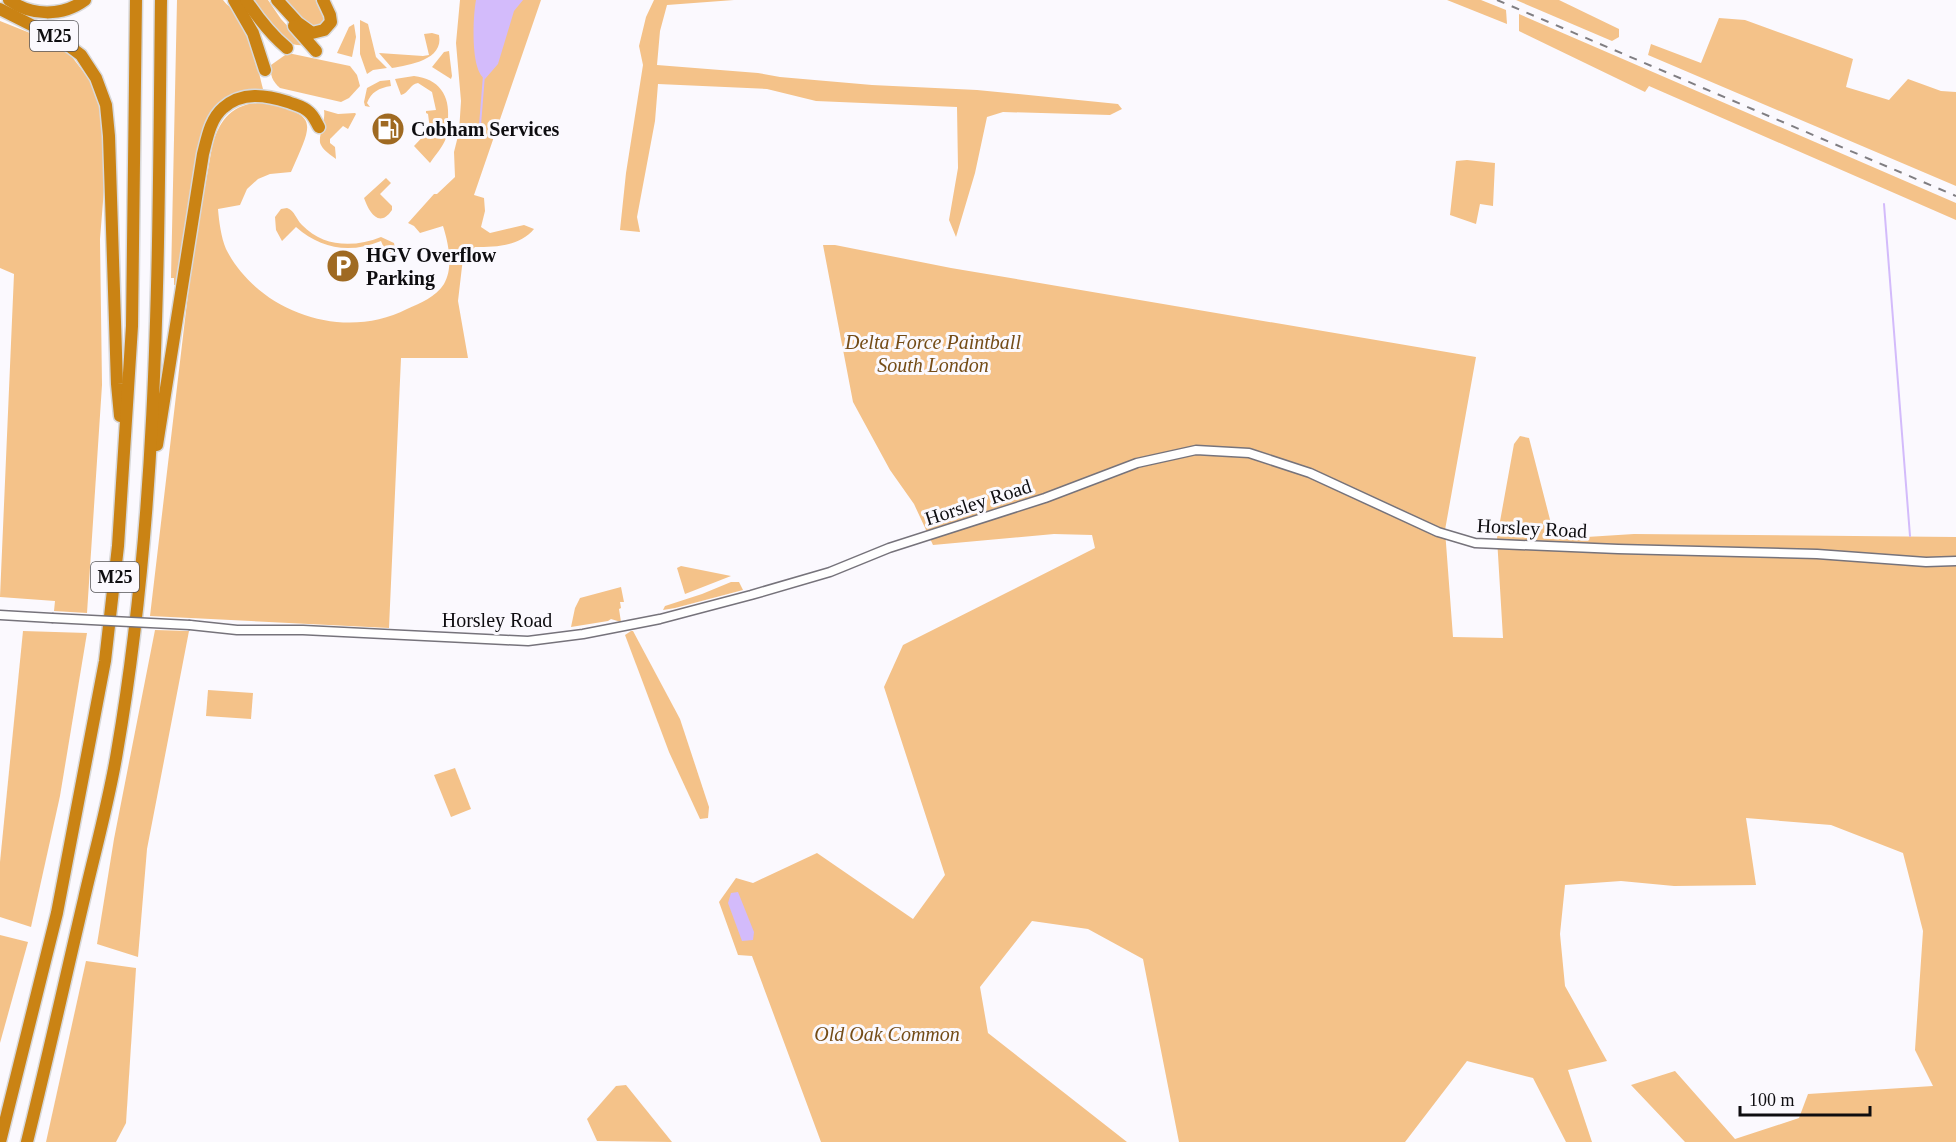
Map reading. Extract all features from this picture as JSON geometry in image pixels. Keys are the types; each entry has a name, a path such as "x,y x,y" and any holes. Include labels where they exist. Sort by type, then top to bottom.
{"highway":[{"name":"M25","path":"9,0 31,12 54,12 76,6 85,0"},
{"name":"M25","path":"0,1142 57,913 105,661 118,546 132,326 136,0"},
{"name":"M25","path":"147,512 156,310 161,0"},
{"path":"234,0 253,33 265,70"},
{"path":"246,0 274,38 287,48"},
{"path":"277,0 312,33 324,30 331,22 323,0"},
{"path":"277,0 290,21 316,51"},
{"name":"M25","path":"0,9 61,40 81,55 96,78 106,105 117,384 124,448"},
{"name":"M25","path":"27,1142 117,753 147,512 203,154 212,122 223,107 232,102 244,97 262,95 303,107 313,116 319,127"}],"street":[{"name":"Horsley Road","path":"0,615 190,625 237,630 303,630 528,641 583,634 660,619 789,585 914,540 1045,498 1137,463 1197,450 1249,453 1311,473 1438,532 1475,543 1817,554 1926,562 1956,561"}],"green space":[{"path":"177,0 223,0 237,12 247,29 263,89 239,92 226,98 207,119 186,222 177,285 174,285 174,278 171,278"},
{"path":"250,0 268,0 281,19 305,45 295,45 279,37"},
{"path":"284,0 317,0 326,19 320,27 310,27"},
{"path":"460,0 541,0 474,195 484,198 485,211 481,227 490,233 524,225 534,229 515,242 499,246 475,247 463,258 458,301 468,358 401,358 389,628 150,616 192,260 212,147 218,130 232,111 257,103 258,99 292,110 306,121 305,140 291,172 270,174 258,179 247,189 240,205 218,209 226,249 240,271 259,290 280,304 304,315 330,321 356,322 382,318 422,302 437,293 444,284 449,270 448,247 443,226 420,233 408,223 434,194 437,194 455,177 454,152 459,132 461,101 456,43"},
{"path":"654,0 734,0 667,5 660,31 657,65 872,85 977,90 1118,104 1122,109 1110,115 1003,112 987,117 975,173 956,237 949,220 958,168 957,107 816,101 767,89 658,84 655,121 637,217 640,232 620,230 626,173 643,65 639,46 646,17"},
{"path":"1447,0 1481,0 1506,10 1507,24"},
{"path":"1516,0 1559,0 1619,29 1619,37 1612,41"},
{"path":"1519,14 1956,203 1956,220 1649,86 1645,92 1519,31"},
{"path":"1719,18 1745,20 1853,59 1846,87 1889,100 1908,79 1941,91 1956,92 1956,186 1648,55 1651,44 1701,63"},
{"path":"360,20 368,24 376,57 387,68 373,70 367,74 360,54"},
{"path":"0,21 40,37 69,53 89,79 101,105 104,189 100,239 102,385 87,613 54,611 55,601 0,597 14,274 0,268"},
{"path":"354,24 356,37 352,57 337,53 349,27"},
{"path":"424,34 439,35 439,43 431,56 424,60 392,68 379,53 429,55"},
{"path":"449,51 451,79 432,67 444,52"},
{"path":"288,53 350,66 357,75 360,86 349,98 341,102 280,88 272,78 271,65"},
{"path":"414,76 436,85 445,96 447,103 447,136 430,163 414,146 430,129 426,111 436,110 432,92 418,83 401,95 395,79"},
{"path":"390,80 391,86 376,91 367,103 370,107 365,106 367,88 380,81"},
{"path":"324,110 338,114 356,114 348,129 343,126 330,139 330,143 335,147 336,159 324,149 320,142"},
{"path":"1456,161 1495,163 1493,206 1480,204 1476,224 1450,215"},
{"path":"386,178 391,183 380,194 392,206 392,210 387,216 379,218 372,213 364,198"},
{"path":"287,208 294,213 302,225 319,238 350,244 381,237 394,243 396,254 389,260 381,241 347,248 326,245 296,227 282,241 276,230 275,217 281,209"},
{"path":"823,245 835,245 951,268 1476,357 1445,530 1453,637 1503,638 1497,538 1514,444 1520,436 1529,438 1555,539 1634,534 1956,537 1956,1142 1685,1142 1631,1085 1675,1071 1735,1139 1799,1118 1808,1094 1933,1086 1915,1050 1923,931 1903,853 1831,825 1746,818 1756,885 1674,886 1621,881 1565,885 1560,934 1565,986 1607,1061 1568,1070 1592,1142 1566,1142 1533,1078 1467,1061 1405,1142 1179,1142 1143,959 1088,929 1032,921 980,987 988,1033 1127,1142 821,1142 752,956 738,955 719,902 736,878 753,883 817,853 913,919 945,875 884,687 903,645 1095,548 1092,535 1054,534 933,545 914,504 890,470 853,402"},
{"path":"681,566 731,576 685,594 677,568"},
{"path":"731,582 739,582 743,590 663,610 665,606"},
{"path":"621,587 624,602 620,602 621,622 611,619 571,627 575,608 580,598"},
{"path":"155,630 189,631 147,849 138,957 97,944 114,839"},
{"path":"23,631 87,633 60,796 31,927 0,917 0,862"},
{"path":"631,631 680,719 709,807 708,818 700,819 669,752 625,635"},
{"path":"208,690 253,693 251,719 206,716"},
{"path":"455,768 471,809 451,817 434,775"},
{"path":"0,935 28,942 0,1043"},
{"path":"86,961 136,968 126,1123 116,1142 46,1142"},
{"path":"626,1085 672,1142 597,1141 587,1119 616,1086"}],"shaded area":[{"path":"476,0 523,0 514,11 498,64 485,79 480,74 475,54"},
{"path":"738,892 754,932 753,940 742,941 728,903 731,893"}],"waterway":[{"path":"479,138 484,75"},
{"path":"1884,204 1910,536"}],"railway":[{"path":"1497,0 1956,196"}],"place":[{"name":"Cobham Services","path":"388,129"},
{"name":"HGV Overflow Parking","path":"343,266"}],"park label":[{"name":"Delta Force Paintball South London","path":"933,354"},
{"name":"Old Oak Common","path":"887,1034"}]}
